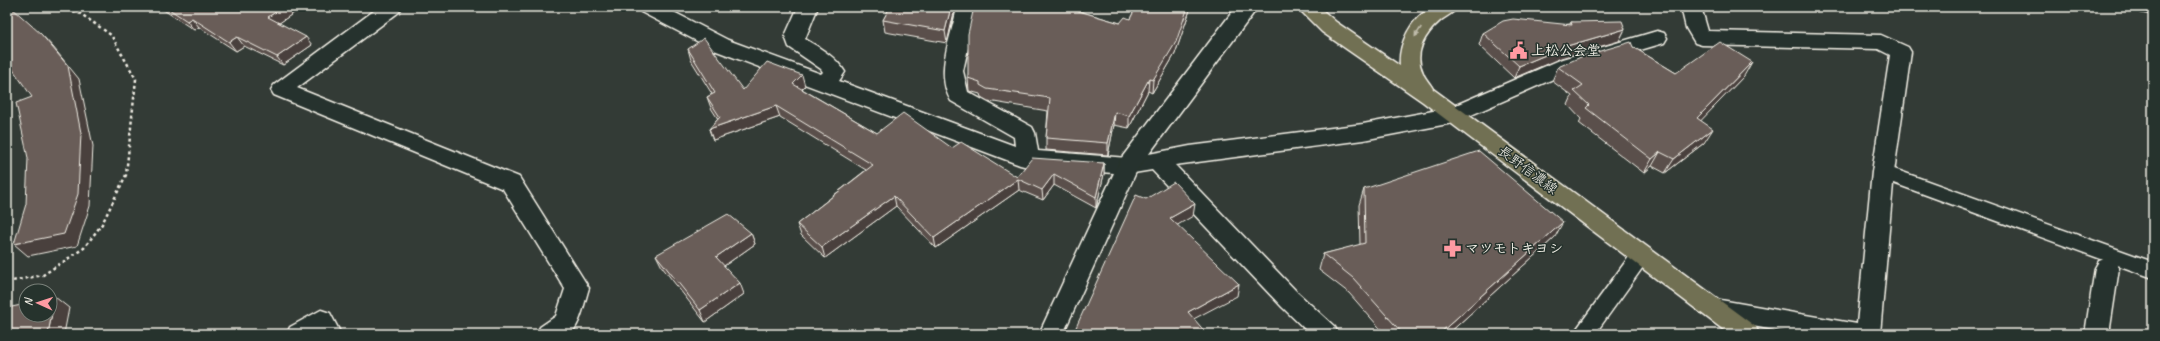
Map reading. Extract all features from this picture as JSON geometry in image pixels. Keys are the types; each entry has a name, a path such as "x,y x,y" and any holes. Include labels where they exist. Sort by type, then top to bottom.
{"main road":[{"name":"長野信濃線","path":"1307,7 1329,27 1430,97 1748,334"},
{"path":"1430,97 1412,75 1409,51 1422,26 1433,15 1447,7"}],"street":[{"path":"392,7 281,90 511,183 577,288 566,322 549,334"},
{"path":"648,7 721,45 1028,159 1128,166 1190,154 1364,132 1453,115 1569,64 1657,38"},
{"path":"808,7 795,36 796,42 828,64 835,72 825,84"},
{"path":"962,7 966,11 953,71 958,96 1024,132 1028,159"},
{"path":"1051,334 1128,166 1240,15 1248,7"},
{"path":"1691,7 1696,28 1702,38 1881,42 1901,52 1882,172 1868,334"},
{"path":"2146,7 2153,7"},
{"path":"1157,161 1290,300 1326,334"},
{"path":"2097,334 2107,268"},
{"path":"1715,309 1854,334"},
{"path":"299,334 321,320 329,334"}],"lane":[{"path":"1882,172 2153,270"},
{"path":"1583,334 1641,255"}],"path":[{"path":"7,282 44,275 84,248 102,224 126,175 136,79 111,35 81,14 65,7"}],"building":[{"path":"7,7 11,7 41,34 68,66 81,133 78,194 64,234 14,244 26,204 28,158 16,103 32,97 7,61"},
{"path":"166,7 283,7 268,17 306,37 277,57 237,37 229,42 192,18 187,21"},
{"path":"890,7 951,7 945,31 883,20"},
{"path":"974,7 1065,7 1120,23 1125,17 1130,19 1136,7 1188,7 1176,42 1153,80 1149,79 1129,116 1115,112 1108,143 1046,138 1050,98 987,89 980,85 980,82 968,78 968,34"},
{"path":"1513,19 1572,25 1571,22 1622,21 1625,29 1567,46 1519,66 1483,33 1503,21"},
{"path":"704,38 743,90 767,62 802,75 793,84 877,133 903,113 952,148 961,142 1017,177 1032,158 1104,163 1096,197 1054,174 1042,190 1018,179 934,238 894,196 822,247 797,224 873,165 776,106 709,129 720,117 707,97 715,93 688,49"},
{"path":"1631,42 1633,47 1676,73 1720,42 1752,62 1697,118 1713,129 1674,159 1660,152 1652,159 1586,108 1589,105 1574,91 1583,85 1558,67 1583,56"},
{"name":"マツモトキヨシ","path":"1479,151 1563,222 1439,334 1403,334 1353,278 1323,254 1365,243 1364,189"},
{"path":"1174,182 1195,204 1170,218 1239,284 1188,312 1207,334 1073,334 1136,195 1146,199"},
{"path":"728,214 751,233 716,257 740,283 700,310 656,255"},
{"path":"18,306 18,323 50,323 48,334 7,334 7,308"}],"place":[{"name":"上松公会堂","path":"1518,50"},
{"name":"マツモトキヨシ","path":"1452,248"}]}
